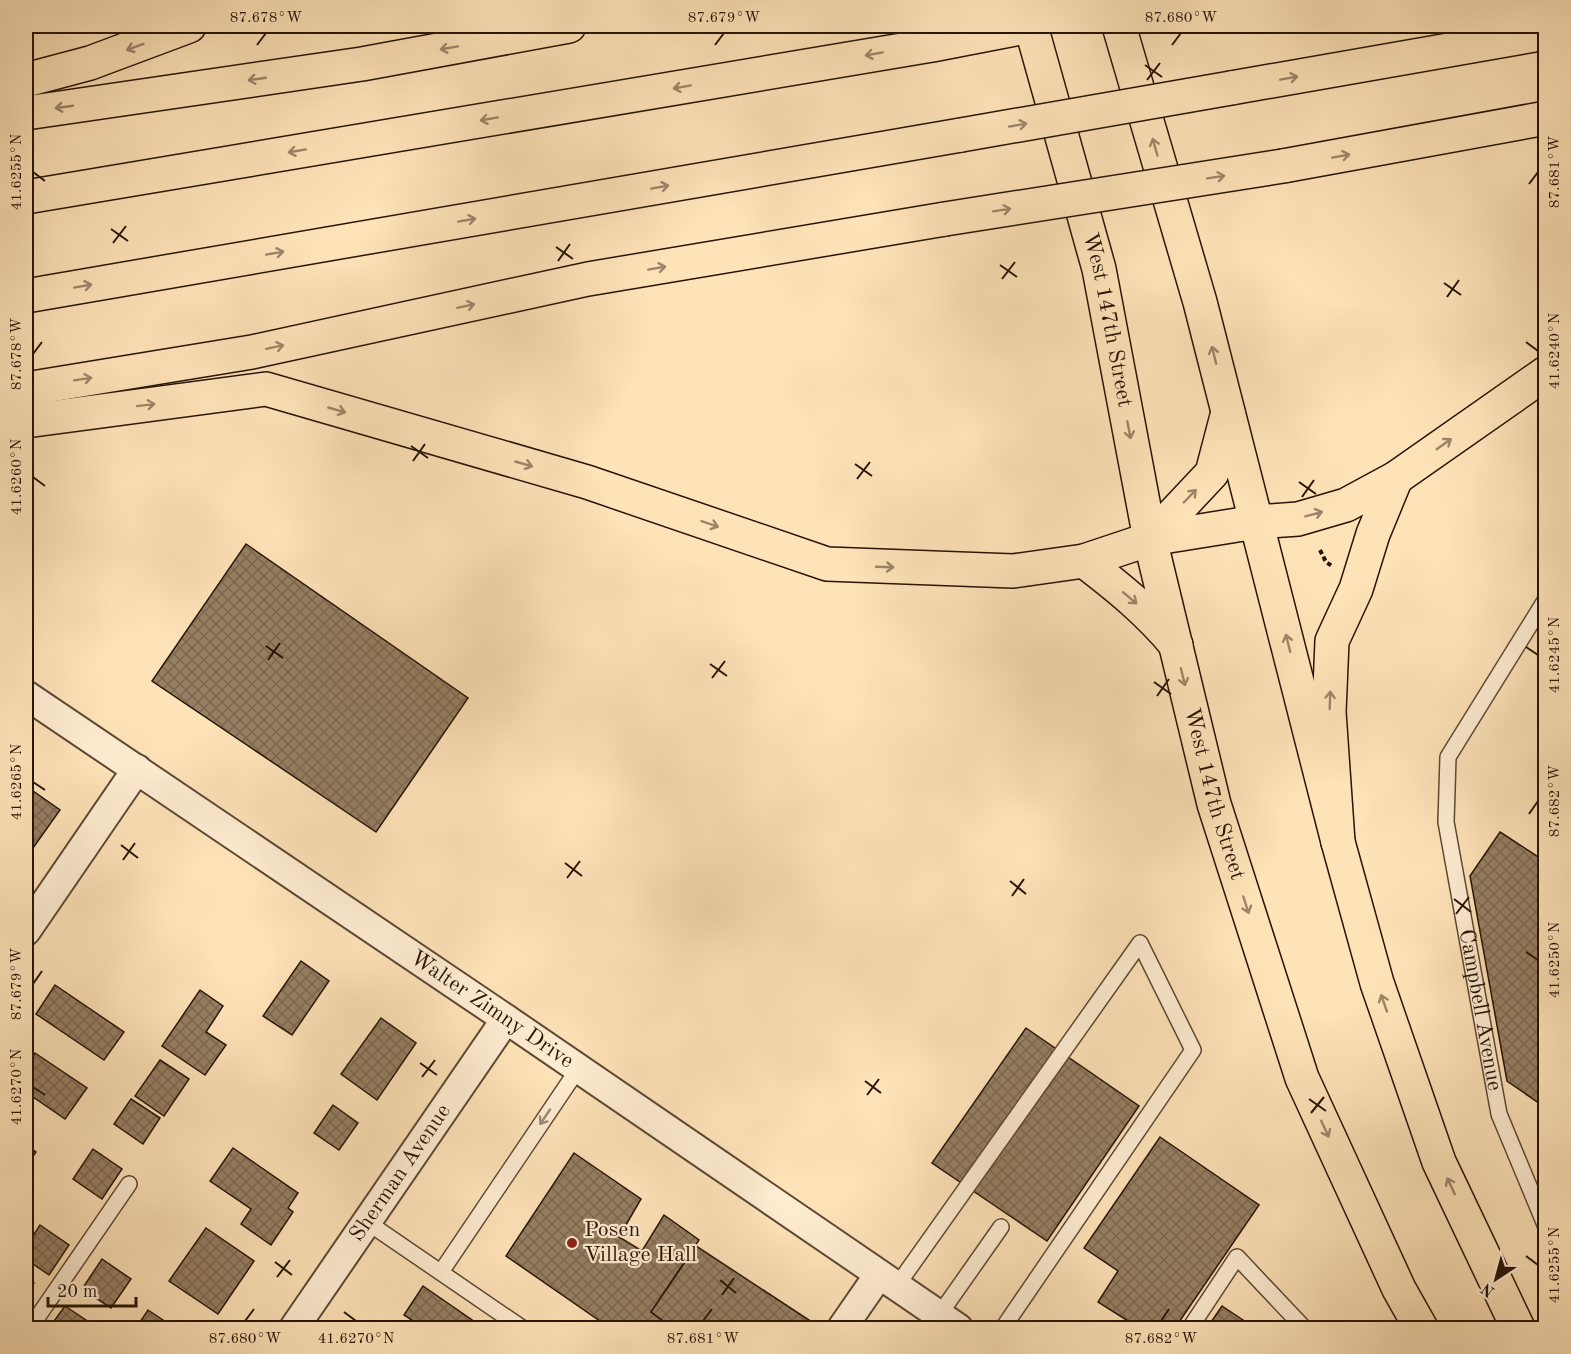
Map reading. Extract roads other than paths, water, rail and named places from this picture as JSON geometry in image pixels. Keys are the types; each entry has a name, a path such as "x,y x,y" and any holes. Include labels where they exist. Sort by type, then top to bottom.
{"main road":[{"path":"26,80 90,63 189,26"},
{"path":"26,113 362,64 568,26"},
{"path":"26,197 932,45 1030,26"},
{"name":"West 147th Street","path":"1030,26 1099,269 1150,539 1214,804 1302,1078 1399,1289 1421,1329"},
{"path":"1119,26 1200,302 1338,842 1377,983 1439,1162 1518,1329"},
{"path":"26,296 1545,33"},
{"path":"26,389 252,352 588,279 945,219 1283,166 1545,118"},
{"path":"26,421 266,389 587,482 827,564 1013,572 1084,561 1150,539 1256,522 1298,519 1346,506 1396,478 1545,373"},
{"path":"1150,539 1212,473 1228,412"},
{"path":"1338,842 1329,712 1332,641 1356,589 1373,534 1396,478"},
{"path":"1084,561 1156,621 1176,645"}],"street":[{"name":"Walter Zimny Drive","path":"26,695 506,1019 887,1281 942,1324"},
{"path":"26,931 137,769"},
{"name":"Sherman Avenue","path":"294,1329 506,1019"},
{"path":"842,1329 887,1281"}],"lane":[{"name":"Campbell Avenue","path":"1545,599 1448,757 1446,822 1499,1114 1545,1227"},
{"path":"887,1281 1140,942 1193,1050 1003,1329"},
{"path":"441,1272 578,1069"},
{"path":"30,1329 129,1184"},
{"path":"367,1222 522,1329"},
{"path":"942,1324 1001,1227"},
{"path":"1190,1329 1237,1257 1304,1329"}],"place":[{"name":"Posen Village Hall","path":"572,1243"}]}
